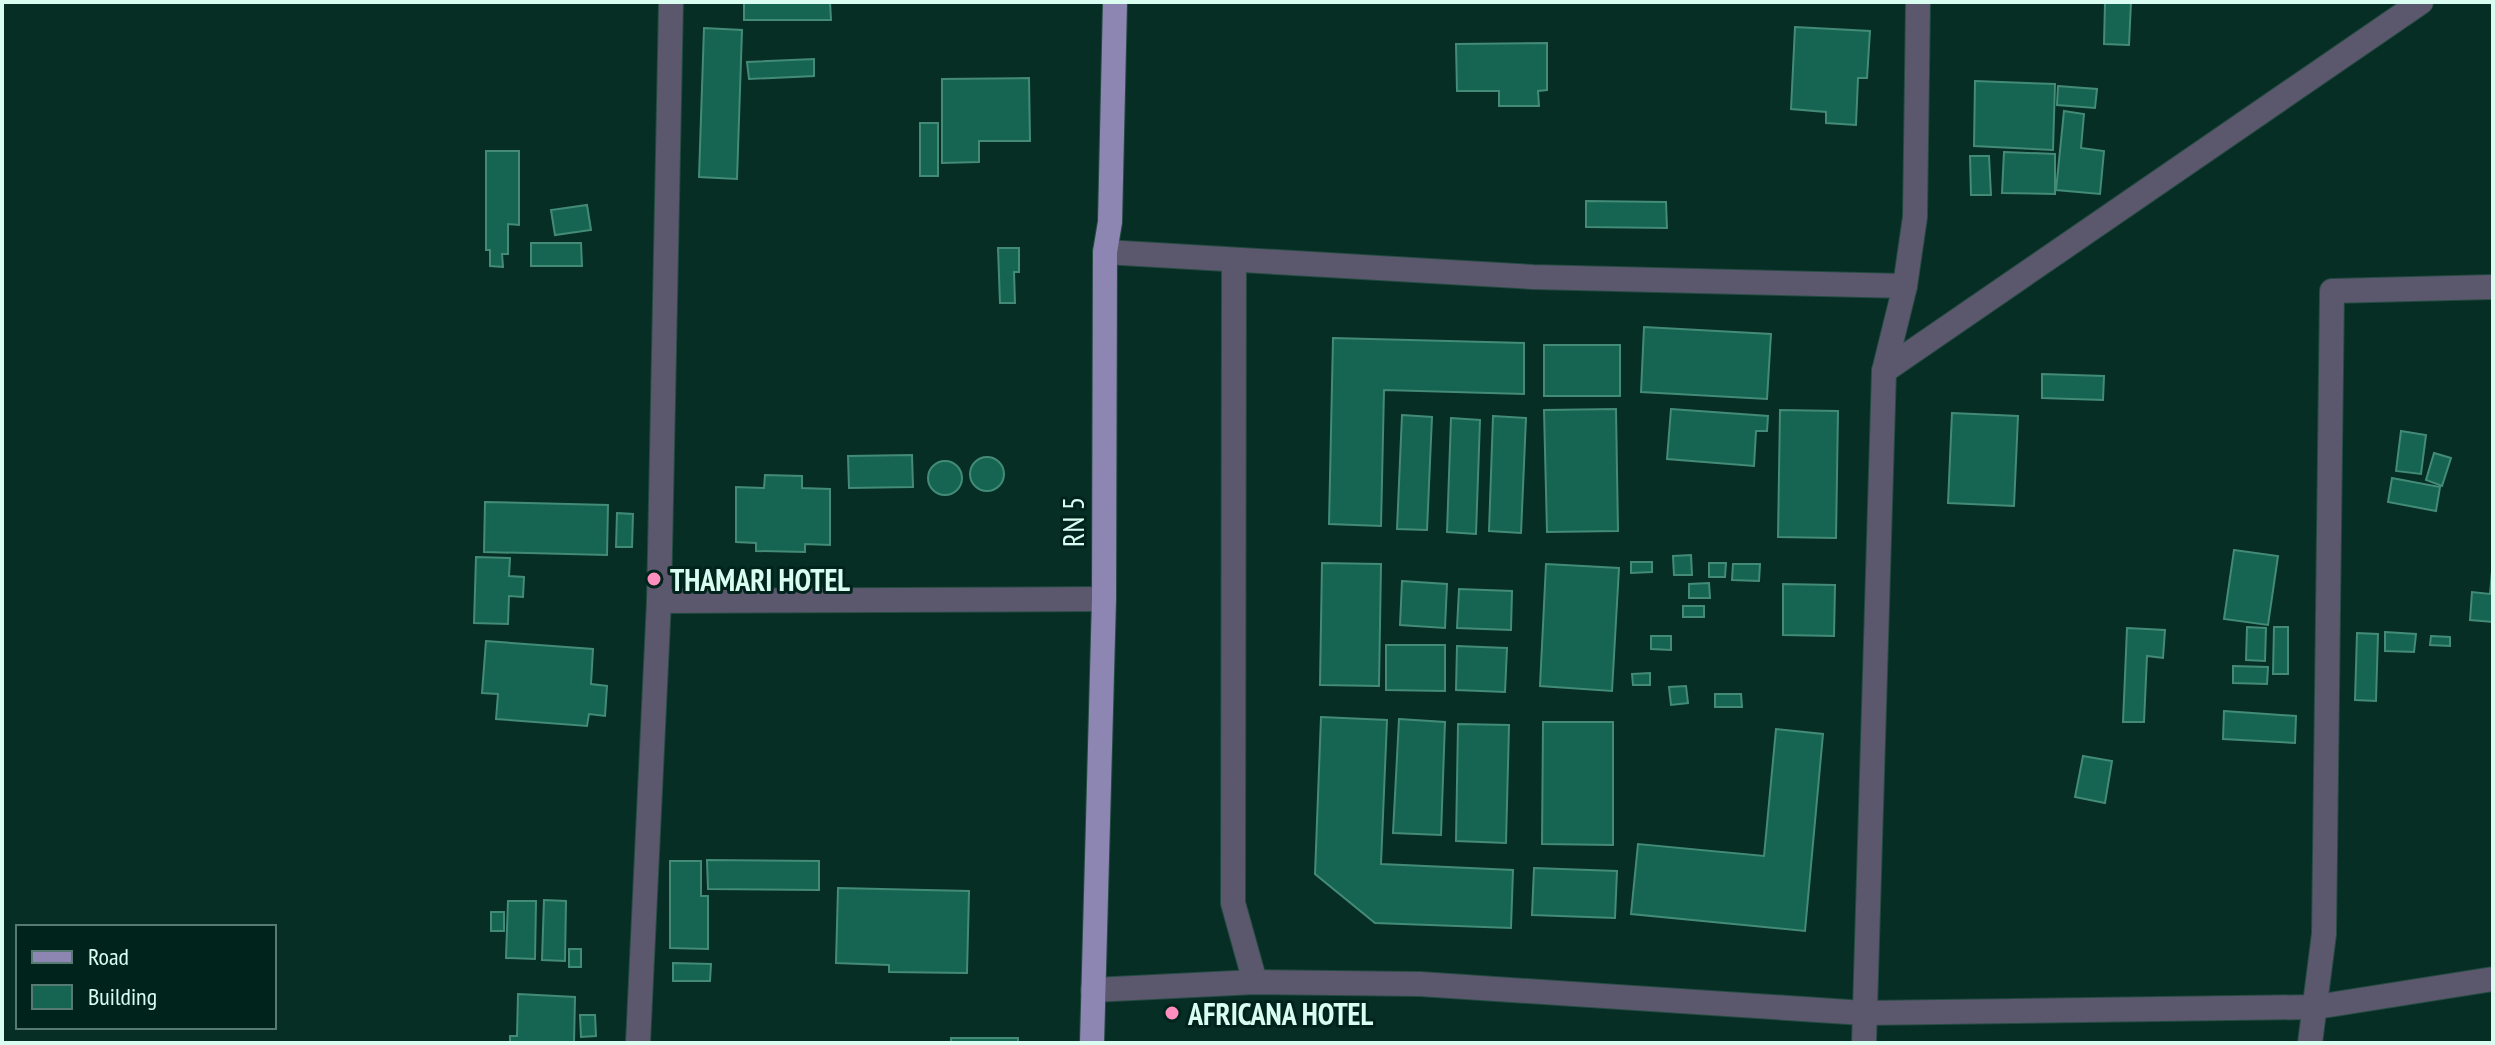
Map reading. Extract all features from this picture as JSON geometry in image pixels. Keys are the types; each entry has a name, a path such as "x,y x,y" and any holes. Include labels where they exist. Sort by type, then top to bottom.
{"main road":[{"name":"RN 5","path":"1092,1043 1104,599 1105,252 1110,222 1115,2"}],"street":[{"path":"638,1043 659,601 671,2"},
{"path":"1864,1043 1884,371 1905,286 1915,217 1918,2"},
{"path":"1884,371 2421,2"},
{"path":"1105,252 1533,277 1905,286"},
{"path":"1234,260 1233,903 1255,982"},
{"path":"2310,1043 2324,934 2332,291 2493,287"},
{"path":"659,601 1104,599"},
{"path":"1093,990 1255,982 1420,984 1864,1013 2316,1007 2493,979"}],"building":[{"path":"744,2 830,2 831,20 744,20"},
{"path":"2105,2 2131,2 2129,45 2104,44"},
{"path":"1795,27 1870,31 1867,78 1858,78 1856,125 1826,123 1826,112 1791,109"},
{"path":"704,28 742,30 737,179 699,177"},
{"path":"1547,43 1547,90 1538,91 1539,106 1499,106 1499,91 1457,91 1456,44"},
{"path":"814,59 814,76 749,79 747,62"},
{"path":"1029,78 1030,141 979,141 979,162 942,163 942,79"},
{"path":"1975,81 2055,84 2053,150 1974,146"},
{"path":"2058,86 2097,89 2095,108 2057,105"},
{"path":"2064,111 2084,114 2081,148 2104,151 2100,194 2056,190"},
{"path":"920,123 938,123 938,176 920,176"},
{"path":"486,151 519,151 519,225 508,224 508,254 502,254 503,267 490,266 490,250 486,250"},
{"path":"2004,152 2055,154 2055,194 2002,193"},
{"path":"1970,156 1989,156 1991,195 1971,195"},
{"path":"1586,201 1666,202 1667,228 1586,227"},
{"path":"587,205 591,230 555,235 551,210"},
{"path":"531,243 581,243 582,266 531,266"},
{"path":"998,248 1019,248 1019,272 1014,272 1015,303 1000,303"},
{"path":"1644,327 1771,334 1767,399 1641,392"},
{"path":"1333,338 1524,343 1524,394 1384,390 1381,526 1329,524"},
{"path":"1544,345 1620,345 1620,396 1544,396"},
{"path":"2042,374 2104,376 2103,400 2042,398"},
{"path":"1616,409 1618,531 1547,532 1544,410"},
{"path":"1671,409 1768,416 1767,431 1756,431 1754,466 1667,459"},
{"path":"1780,410 1838,411 1836,538 1778,537"},
{"path":"1952,413 2018,416 2014,506 1948,503"},
{"path":"1402,415 1432,417 1427,530 1397,529"},
{"path":"1493,416 1526,418 1521,533 1489,531"},
{"path":"1451,418 1480,420 1476,534 1447,532"},
{"path":"2401,431 2426,435 2421,474 2396,471"},
{"path":"2434,453 2451,458 2442,486 2426,480"},
{"path":"912,455 913,487 849,488 848,456"},
{"path":"987,457 999,462 1004,474 999,486 987,491 975,486 970,474 975,462"},
{"path":"945,461 957,466 962,478 957,490 945,495 933,490 928,478 933,466"},
{"path":"765,475 802,476 802,488 830,489 830,545 805,544 805,552 756,551 756,543 736,542 736,487 764,488"},
{"path":"2392,478 2440,487 2436,511 2388,502"},
{"path":"485,502 608,505 607,555 484,552"},
{"path":"617,513 633,514 632,547 616,547"},
{"path":"2234,550 2278,556 2268,625 2224,619"},
{"path":"1691,555 1692,575 1674,575 1673,556"},
{"path":"476,557 510,558 509,576 524,577 523,597 509,596 508,624 474,623"},
{"path":"2493,559 2493,622 2470,620 2472,592 2490,594"},
{"path":"1631,562 1652,562 1652,572 1631,573"},
{"path":"1322,563 1381,564 1379,686 1320,685"},
{"path":"1709,563 1726,563 1725,577 1709,577"},
{"path":"1546,564 1619,568 1612,691 1540,686"},
{"path":"1733,564 1760,564 1759,581 1732,580"},
{"path":"1402,581 1447,584 1445,628 1400,625"},
{"path":"1709,583 1710,598 1689,598 1689,584"},
{"path":"1783,584 1835,585 1834,636 1783,635"},
{"path":"1459,589 1512,591 1511,630 1457,628"},
{"path":"1683,606 1704,606 1704,617 1683,617"},
{"path":"2247,627 2266,628 2265,661 2246,660"},
{"path":"2274,627 2288,627 2288,674 2273,674"},
{"path":"2127,628 2165,630 2163,658 2147,656 2144,722 2123,722"},
{"path":"2385,632 2416,634 2414,652 2385,651"},
{"path":"2357,633 2378,634 2376,701 2355,700"},
{"path":"1651,636 1671,636 1671,650 1651,649"},
{"path":"2431,636 2450,637 2450,646 2430,645"},
{"path":"486,641 593,649 591,684 607,686 605,716 589,714 587,726 496,719 498,694 482,693"},
{"path":"1386,645 1445,645 1445,691 1386,690"},
{"path":"1457,646 1507,648 1505,692 1456,690"},
{"path":"2233,666 2268,667 2267,684 2233,683"},
{"path":"1650,673 1650,685 1633,685 1632,674"},
{"path":"1686,686 1688,703 1671,705 1669,687"},
{"path":"1715,694 1741,694 1742,707 1715,707"},
{"path":"2224,711 2296,716 2295,743 2223,739"},
{"path":"1321,717 1387,720 1381,864 1513,870 1511,928 1375,923 1315,874"},
{"path":"1399,719 1445,722 1441,835 1393,833"},
{"path":"1543,722 1613,722 1613,845 1542,844"},
{"path":"1458,724 1509,725 1506,843 1456,841"},
{"path":"1776,729 1823,734 1805,931 1631,914 1638,844 1764,856"},
{"path":"2083,756 2112,761 2105,803 2075,797"},
{"path":"707,860 819,861 819,890 708,889"},
{"path":"670,861 701,861 701,896 708,896 708,949 670,948"},
{"path":"1534,868 1617,871 1615,918 1532,915"},
{"path":"838,888 969,891 967,973 889,972 889,965 836,963"},
{"path":"544,900 566,901 565,961 542,960"},
{"path":"508,901 536,901 535,959 506,958"},
{"path":"491,912 504,912 504,931 491,931"},
{"path":"569,949 581,949 581,967 569,967"},
{"path":"673,963 711,964 710,981 673,981"},
{"path":"518,994 575,997 574,1043 510,1043 510,1036 517,1036"},
{"path":"580,1015 595,1015 596,1036 581,1037"},
{"path":"951,1038 1018,1038 1018,1043 951,1043"}],"place":[{"name":"THAMARI HOTEL","path":"654,579"},
{"name":"AFRICANA HOTEL","path":"1172,1013"}]}
